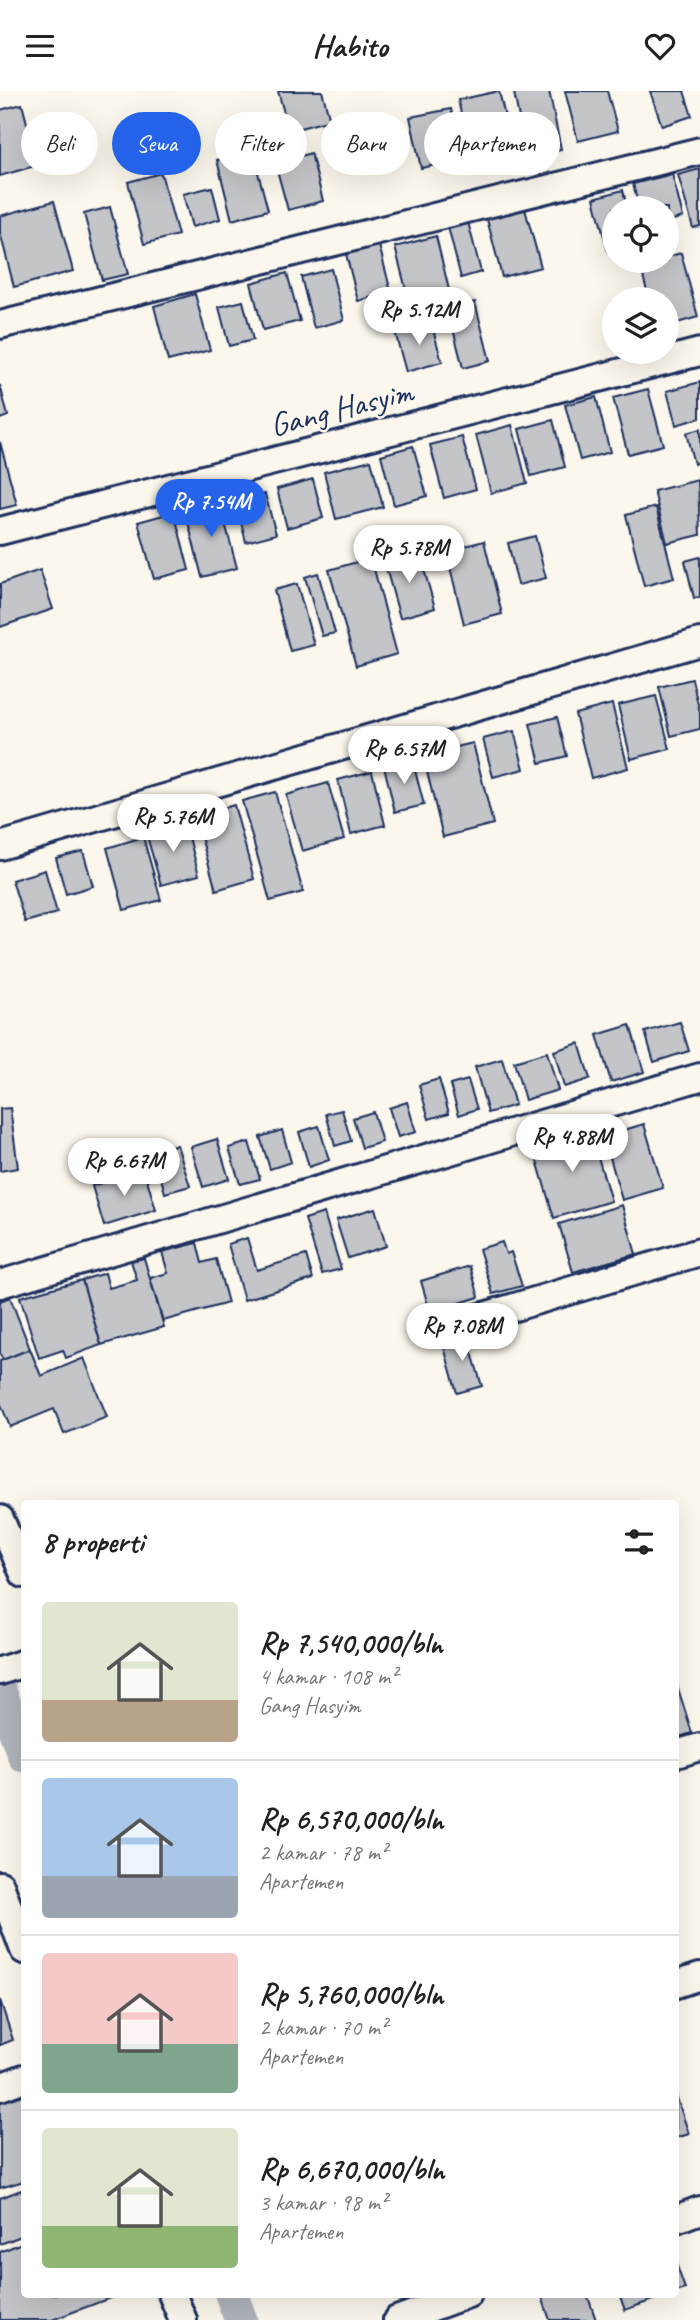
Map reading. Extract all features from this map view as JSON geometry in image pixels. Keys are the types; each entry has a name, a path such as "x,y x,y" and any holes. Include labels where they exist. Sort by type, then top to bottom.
{"street":[{"path":"0,325 700,151"},
{"name":"Gang Hasyim","path":"0,531 700,352"},
{"path":"0,846 700,642"},
{"path":"0,1284 700,1077"},
{"path":"437,1330 700,1252"},
{"path":"0,1520 21,1567"},
{"path":"0,1671 21,1664"},
{"path":"679,1753 700,1747"},
{"path":"0,1885 21,1941"},
{"path":"679,1983 700,1976"},
{"path":"0,2088 21,2079"},
{"path":"679,2218 700,2210"},
{"path":"174,2298 183,2320"},
{"path":"397,2320 457,2298"}],"building":[{"path":"278,91 322,91 328,112 321,112 321,122 307,126 307,112 284,112"},
{"path":"499,91 504,112 461,112 458,100"},
{"path":"549,91 553,112 518,112 514,93"},
{"path":"565,91 607,91 618,131 578,141"},
{"path":"650,91 684,91 692,116 662,126"},
{"path":"22,104 24,112 21,112 21,170 0,176 0,110"},
{"path":"424,114 424,167 421,168 410,117"},
{"path":"311,153 323,201 288,210 278,175 307,175 307,154"},
{"path":"700,169 700,226 693,228 678,175"},
{"path":"672,174 678,196 636,196 633,184"},
{"path":"162,175 178,235 144,244 128,182"},
{"path":"221,175 259,175 268,210 232,220"},
{"path":"212,187 220,219 192,227 183,194"},
{"path":"623,190 624,196 602,196 602,229 594,198"},
{"path":"54,201 73,271 14,287 0,232 0,216"},
{"path":"679,201 683,217 679,218"},
{"path":"110,207 128,274 102,280 84,214"},
{"path":"525,209 541,267 502,277 487,219"},
{"path":"468,222 481,272 461,278 448,227"},
{"path":"436,236 450,294 410,305 395,247"},
{"path":"379,245 391,292 358,301 346,254"},
{"path":"679,254 698,317 679,323 679,287 646,287 642,273 679,273"},
{"path":"331,269 344,320 314,328 301,277"},
{"path":"287,273 300,321 263,330 251,283"},
{"path":"195,294 210,350 168,361 154,306"},
{"path":"243,301 253,340 229,346 219,307"},
{"path":"475,302 490,361 463,368 448,309"},
{"path":"431,322 442,362 406,372 395,332"},
{"path":"700,382 700,418 676,425 667,391"},
{"path":"0,385 8,416 0,419"},
{"path":"648,389 663,445 628,454 613,398"},
{"path":"596,397 610,452 580,460 565,405"},
{"path":"553,420 565,467 531,476 519,429"},
{"path":"512,425 527,483 491,493 476,435"},
{"path":"700,429 700,462 694,464 686,433"},
{"path":"462,437 476,489 444,498 430,445"},
{"path":"0,442 17,505 0,509"},
{"path":"413,446 427,496 394,505 381,455"},
{"path":"371,460 383,507 336,519 324,472"},
{"path":"313,479 323,518 287,528 277,489"},
{"path":"698,480 700,535 667,543 654,491"},
{"path":"265,494 276,534 246,542 236,502"},
{"path":"219,500 237,568 202,577 185,510"},
{"path":"656,507 674,578 644,586 626,515"},
{"path":"174,512 189,570 154,579 138,522"},
{"path":"535,536 546,578 518,585 508,543"},
{"path":"484,541 502,614 464,624 446,551"},
{"path":"419,552 435,608 400,618 384,561"},
{"path":"700,557 700,597 694,598 685,561"},
{"path":"371,558 397,654 356,666 329,570"},
{"path":"40,570 53,609 0,627 0,584"},
{"path":"318,573 335,633 322,636 305,577"},
{"path":"297,584 314,645 290,651 274,590"},
{"path":"692,679 700,713 700,729 671,736 659,687"},
{"path":"656,696 670,749 631,759 618,705"},
{"path":"612,704 628,768 591,778 575,714"},
{"path":"557,717 567,756 540,763 530,724"},
{"path":"514,731 524,769 493,777 483,739"},
{"path":"473,743 493,824 443,837 423,755"},
{"path":"412,759 424,805 395,812 384,766"},
{"path":"372,771 385,825 351,834 338,780"},
{"path":"328,783 344,839 302,851 286,795"},
{"path":"275,792 303,892 270,901 242,801"},
{"path":"234,805 254,879 216,890 195,816"},
{"path":"185,822 199,875 161,885 146,833"},
{"path":"143,837 161,900 124,910 107,848"},
{"path":"83,851 93,886 66,894 56,858"},
{"path":"45,870 57,913 25,922 12,880"},
{"path":"680,1022 689,1051 654,1062 645,1032"},
{"path":"630,1025 644,1072 611,1082 597,1035"},
{"path":"579,1043 590,1079 564,1087 554,1051"},
{"path":"547,1052 558,1090 525,1100 514,1062"},
{"path":"502,1059 515,1105 488,1113 475,1067"},
{"path":"439,1079 449,1113 429,1119 419,1085"},
{"path":"468,1080 477,1109 459,1115 450,1085"},
{"path":"407,1102 416,1132 398,1137 389,1108"},
{"path":"10,1108 18,1168 0,1171 0,1109"},
{"path":"342,1110 351,1141 335,1146 326,1114"},
{"path":"373,1112 382,1142 362,1148 353,1118"},
{"path":"644,1124 663,1188 622,1200 604,1136"},
{"path":"319,1126 329,1160 309,1167 299,1132"},
{"path":"282,1130 291,1162 270,1169 260,1137"},
{"path":"590,1130 611,1201 554,1218 533,1147"},
{"path":"217,1139 229,1179 203,1187 191,1147"},
{"path":"249,1142 260,1179 240,1184 229,1148"},
{"path":"177,1145 190,1186 165,1193 154,1152"},
{"path":"144,1170 156,1210 104,1226 92,1186"},
{"path":"622,1205 636,1254 573,1272 559,1224"},
{"path":"375,1208 386,1246 348,1258 336,1220"},
{"path":"324,1213 341,1269 322,1274 305,1219"},
{"path":"247,1238 257,1270 306,1255 313,1279 244,1300 228,1244"},
{"path":"502,1242 506,1254 511,1252 522,1286 493,1294 479,1249"},
{"path":"197,1243 202,1263 216,1259 228,1303 163,1321 150,1278 168,1273 162,1252"},
{"path":"144,1258 164,1327 101,1345 82,1280 105,1273 109,1288 137,1280 131,1261"},
{"path":"470,1266 479,1297 430,1312 421,1281"},
{"path":"82,1280 101,1345 66,1358 63,1350 39,1358 20,1297"},
{"path":"10,1297 30,1349 3,1360 0,1354 0,1301"},
{"path":"466,1333 482,1386 457,1393 442,1340"},
{"path":"30,1349 41,1376 84,1358 107,1417 64,1434 54,1409 10,1427 0,1402 0,1361"},
{"path":"679,1692 692,1733 679,1737"},
{"path":"0,2000 13,2040 0,2045"},
{"path":"21,2095 21,2182 0,2188 0,2102"},
{"path":"679,2104 689,2134 679,2137"},
{"path":"21,2190 21,2236 0,2244 0,2198"},
{"path":"21,2243 21,2298 110,2298 52,2320 0,2320 0,2252"},
{"path":"679,2272 685,2289 679,2291"},
{"path":"542,2298 588,2298 596,2320 550,2320"},
{"path":"620,2298 659,2298 625,2310"}],"waterway":[{"path":"0,1691 21,1748"},
{"path":"233,2298 241,2320"}]}
